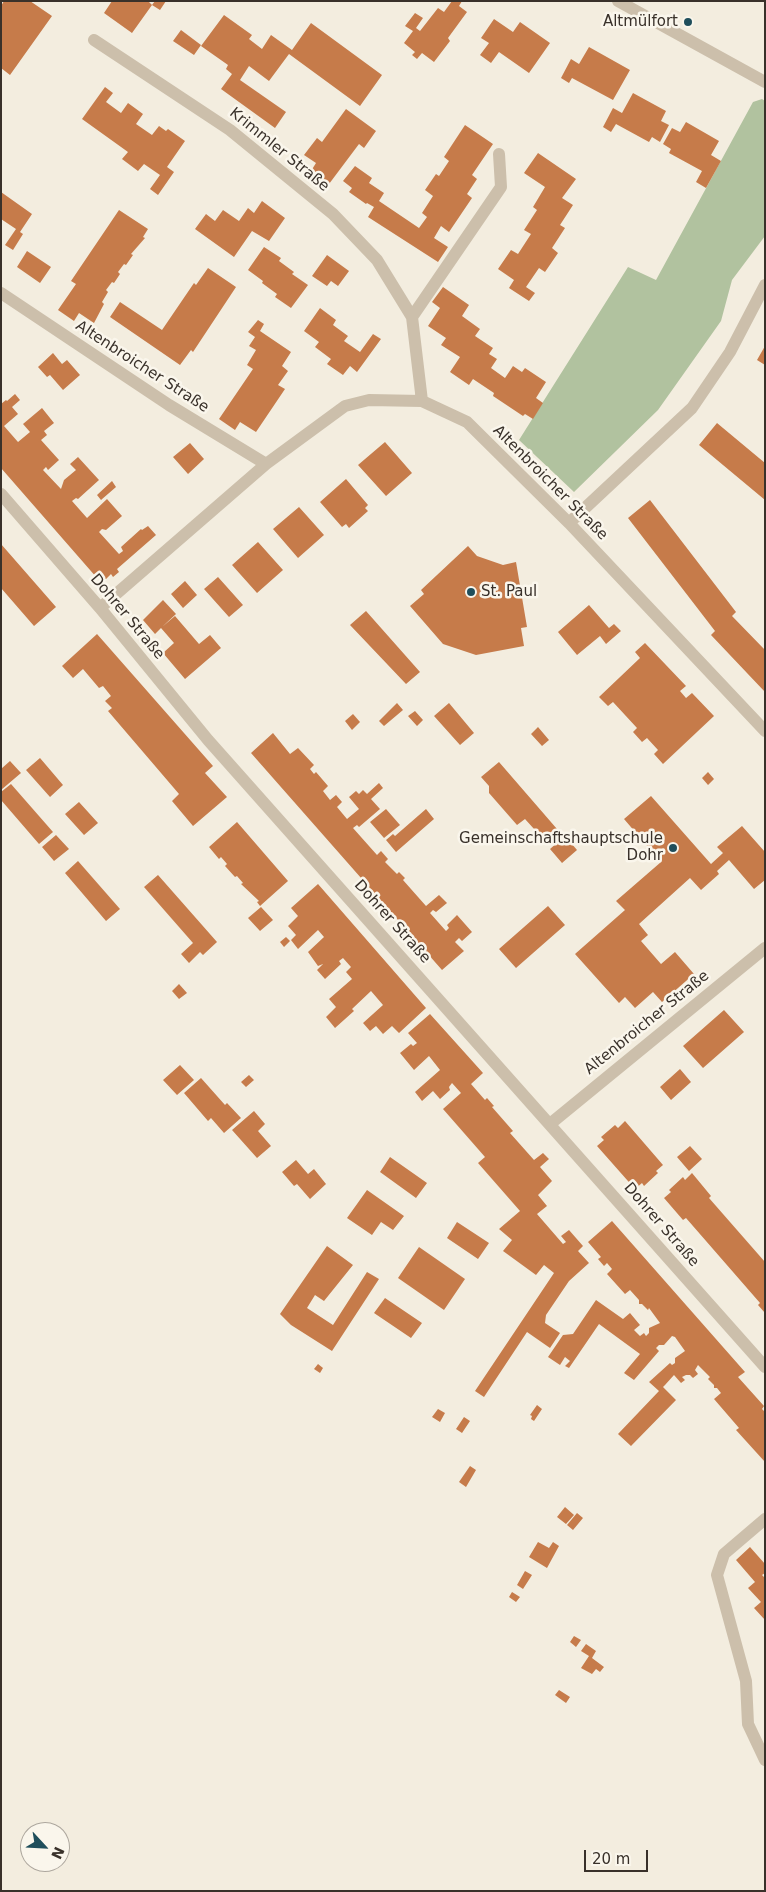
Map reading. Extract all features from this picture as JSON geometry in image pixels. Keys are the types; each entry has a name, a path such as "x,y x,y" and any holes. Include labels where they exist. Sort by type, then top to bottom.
{"street":[{"path":"618,1 765,82"},
{"name":"Krimmler Straße","path":"94,40 230,130 333,214 377,260 412,317 422,401"},
{"path":"412,317 501,187 499,154"},
{"path":"568,523 692,408 730,352 765,285"},
{"name":"Altenbroicher Straße","path":"1,294 169,405 266,464"},
{"name":"Altenbroicher Straße","path":"100,608 266,464 345,406 369,400 422,401 468,422 568,523 765,731"},
{"name":"Dohrer Straße","path":"1,494 100,608 208,740 765,1366"},
{"name":"Altenbroicher Straße","path":"550,1124 765,948"},
{"path":"765,1520 724,1554 717,1575 746,1681 748,1724 765,1760"}],"green space":[{"path":"762,99 765,101 765,236 732,280 721,321 658,410 574,492 519,440 628,267 656,280 753,102"}],"building":[{"path":"4,1 30,1 52,16 10,75 1,68 1,6"},
{"path":"112,1 148,1 152,5 132,33 104,13"},
{"path":"155,1 166,1 160,10 152,5"},
{"path":"452,1 462,1 459,6 467,12 448,38 450,41 434,62 422,53 417,59 412,55 415,52 404,43 413,31 405,26 415,13 423,18 416,28 420,31 438,8 444,12"},
{"path":"224,15 252,35 249,39 262,49 271,35 292,50 311,23 382,75 360,106 289,54 269,81 249,66 240,80 286,112 275,128 221,89 232,74 226,69 228,65 201,46"},
{"path":"494,19 513,32 520,22 550,43 529,73 499,52 491,63 480,55 489,43 481,38"},
{"path":"181,30 201,45 194,55 173,41"},
{"path":"589,47 630,70 613,100 572,78 569,83 561,78 571,59 579,64"},
{"path":"105,87 113,93 106,102 121,113 128,103 143,114 136,124 152,135 159,126 166,131 168,129 185,141 167,167 174,172 158,195 150,189 160,175 144,164 138,171 122,159 128,152 82,119"},
{"path":"633,93 666,111 661,121 669,125 660,142 652,137 649,142 616,124 611,132 603,127 613,108 622,113"},
{"path":"346,109 376,131 364,148 359,144 329,184 311,171 316,163 304,155 317,138 322,142"},
{"path":"686,122 719,141 711,155 721,161 706,188 696,182 702,171 669,153 671,149 663,144 672,128 680,132"},
{"path":"465,125 493,144 472,175 477,179 467,194 472,198 449,232 441,226 434,238 448,247 438,262 368,217 374,207 366,204 349,192 352,188 343,181 355,166 372,178 369,183 384,193 379,201 419,228 427,217 422,213 433,196 425,190 436,174 439,176 449,161 444,157"},
{"path":"538,153 576,179 562,198 573,205 560,225 565,228 552,248 558,253 545,272 539,268 526,287 535,293 529,301 509,288 514,280 498,269 511,250 518,254 531,234 524,230 537,210 533,207 545,187 524,173"},
{"path":"1,192 32,214 20,232 23,234 13,250 5,245 16,229 1,219"},
{"path":"262,201 285,218 269,241 252,231 234,257 195,229 206,214 215,221 223,210 239,221 248,208 254,213"},
{"path":"119,210 148,229 143,237 145,238 131,254 133,255 126,265 124,264 118,272 120,274 114,283 112,282 106,290 108,292 102,302 104,304 94,323 79,313 74,321 58,310 76,284 71,281"},
{"path":"264,247 281,258 279,261 294,272 292,274 308,285 291,308 275,297 277,294 248,270"},
{"path":"27,251 51,267 40,283 17,267"},
{"path":"327,255 349,271 338,286 331,281 327,286 312,276"},
{"path":"208,268 236,287 193,352 191,350 180,365 110,317 120,302 162,330 194,283 196,285"},
{"path":"443,287 469,305 462,316 480,329 475,336 493,348 489,354 497,359 491,368 505,378 513,366 522,372 525,368 546,382 536,398 543,403 533,419 525,414 523,416 493,396 494,393 473,379 469,385 450,372 460,357 441,345 446,338 428,326 440,308 432,302"},
{"path":"320,308 336,320 333,325 348,336 344,341 360,352 373,334 381,339 357,372 350,366 343,375 327,364 331,359 315,347 319,342 304,331"},
{"path":"258,320 264,324 260,331 291,352 282,366 288,371 278,385 285,389 256,432 240,422 235,430 219,419 253,369 247,365 256,350 249,346 255,337 248,332"},
{"path":"765,346 765,365 757,360"},
{"path":"53,353 62,364 67,360 80,375 63,390 50,375 47,377 38,367"},
{"path":"15,394 20,400 12,407 18,414 4,426 18,442 30,432 23,424 42,408 54,423 44,431 47,435 41,440 59,460 48,470 46,467 43,470 61,489 64,480 76,470 70,464 78,457 99,480 78,499 76,498 72,501 87,518 107,499 122,516 106,530 102,529 99,532 119,554 123,551 121,547 141,529 148,526 156,535 117,569 119,572 113,577 111,574 106,579 97,578 1,468 1,404"},
{"path":"717,423 765,463 765,500 699,445"},
{"path":"385,442 412,473 386,496 358,465"},
{"path":"190,443 204,459 188,474 173,457"},
{"path":"346,479 368,505 365,508 368,511 349,528 346,524 342,527 320,502"},
{"path":"112,481 116,487 101,500 97,495"},
{"path":"650,500 736,612 732,616 765,650 765,692 711,635 715,631 628,518"},
{"path":"299,507 324,535 298,558 273,529"},
{"path":"258,542 283,570 257,593 232,565"},
{"path":"1,544 56,607 34,626 1,588"},
{"name":"St. Paul","path":"468,546 477,556 503,565 516,562 527,627 521,628 524,646 476,655 443,644 410,606 424,594 421,590"},
{"path":"218,577 243,605 229,617 204,589"},
{"path":"185,581 197,595 183,608 171,594"},
{"path":"163,600 176,614 162,627 175,616 199,644 210,635 221,648 185,679 163,653 174,643 161,628 155,634 143,620"},
{"path":"589,605 609,628 614,624 621,631 606,644 600,636 577,655 558,632"},
{"path":"366,611 420,672 406,684 350,625"},
{"path":"97,634 213,766 205,773 227,797 193,826 172,801 179,794 108,711 112,708 105,701 111,696 103,686 99,688 83,669 73,678 62,666"},
{"path":"645,643 686,686 680,691 686,698 692,693 714,716 663,764 654,754 658,750 647,738 642,742 633,732 637,728 613,702 608,706 599,697 640,658 635,652"},
{"path":"397,703 403,710 384,726 379,721"},
{"path":"449,703 474,733 460,745 434,716"},
{"path":"415,711 423,720 417,726 408,716"},
{"path":"353,714 360,722 352,730 345,721"},
{"path":"538,727 549,740 542,746 531,734"},
{"path":"273,733 290,754 298,748 314,765 310,769 314,774 316,772 328,786 323,791 330,800 336,795 342,802 337,807 347,819 359,809 349,797 356,791 359,794 363,790 367,794 379,783 383,788 371,799 380,809 359,827 357,825 353,828 377,855 381,851 388,859 385,862 397,874 399,872 405,878 403,880 426,906 439,895 447,903 436,912 433,910 430,913 446,931 449,928 447,925 457,915 472,932 462,941 459,938 455,942 464,951 442,970 251,753"},
{"path":"40,758 63,785 50,797 26,770"},
{"path":"10,761 21,773 1,790 1,769"},
{"path":"499,762 557,829 544,840 525,819 517,825 489,793 489,786 481,777"},
{"path":"708,772 714,779 708,785 702,778"},
{"path":"11,784 53,832 39,844 1,800 1,792"},
{"path":"651,796 711,864 723,853 717,847 742,826 765,852 765,880 754,889 729,860 717,871 719,874 701,890 690,878 639,924 648,935 641,941 661,964 675,952 694,974 662,1002 653,992 635,1008 625,997 619,1003 575,954 625,910 616,901 661,862 624,819"},
{"path":"79,802 98,823 84,835 65,814"},
{"path":"386,809 400,825 384,838 370,822"},
{"path":"426,809 434,819 396,852 386,840 393,834 395,836"},
{"path":"237,822 288,881 260,906 257,902 259,901 241,884 243,883 237,876 235,877 225,866 227,864 221,857 219,859 209,847"},
{"path":"56,835 69,849 54,861 42,847"},
{"path":"565,836 577,850 562,863 550,849"},
{"path":"78,861 120,909 106,921 65,873"},
{"path":"158,875 217,942 203,955 200,952 189,963 181,954 193,943 144,887"},
{"path":"318,884 426,1008 399,1033 392,1026 383,1034 376,1026 370,1031 363,1023 383,1005 371,991 352,1009 354,1011 335,1028 326,1017 336,1007 329,999 352,979 346,972 351,967 343,958 339,961 341,964 325,979 317,970 323,964 318,966 308,952 324,937 318,930 298,949 291,940 296,935 288,926 298,916 291,908"},
{"path":"548,906 565,925 516,968 499,949"},
{"path":"261,907 273,920 260,931 248,918"},
{"path":"286,937 290,941 284,947 280,942"},
{"path":"179,984 187,993 179,999 172,991"},
{"path":"724,1010 744,1032 703,1068 683,1046"},
{"path":"430,1014 483,1073 471,1084 485,1100 487,1098 494,1106 492,1107 513,1131 510,1133 534,1160 543,1153 549,1159 540,1167 552,1181 538,1195 547,1206 537,1214 563,1244 566,1242 561,1236 569,1230 583,1246 578,1251 589,1263 569,1281 546,1315 545,1323 560,1333 550,1348 527,1332 484,1397 475,1391 554,1273 544,1265 536,1275 503,1251 512,1240 499,1229 520,1211 478,1163 485,1157 443,1109 461,1093 452,1083 449,1087 450,1090 440,1099 433,1091 422,1101 415,1092 440,1070 429,1056 414,1070 400,1053 411,1044 413,1046 417,1043 408,1033"},
{"path":"180,1065 194,1080 177,1095 163,1080"},
{"path":"680,1069 691,1082 671,1100 660,1087"},
{"path":"249,1075 254,1080 246,1087 241,1082"},
{"path":"201,1078 225,1105 227,1103 241,1118 224,1133 211,1118 208,1121 184,1093"},
{"path":"254,1111 265,1124 258,1131 271,1146 257,1158 232,1130"},
{"path":"625,1121 663,1165 656,1171 658,1173 644,1186 642,1183 635,1189 597,1146 604,1140 601,1137 615,1125 618,1128"},
{"path":"690,1146 702,1159 689,1171 677,1157"},
{"path":"390,1157 427,1183 416,1198 380,1172"},
{"path":"296,1160 308,1174 314,1169 326,1184 310,1199 297,1184 294,1186 282,1172"},
{"path":"692,1173 711,1196 709,1198 765,1262 765,1313 758,1305 760,1303 686,1218 683,1220 664,1198 671,1192 669,1190 683,1177 685,1180"},
{"path":"367,1190 404,1216 393,1230 381,1222 372,1235 347,1218"},
{"path":"612,1221 745,1372 738,1377 764,1406 762,1409 765,1412 765,1462 736,1430 739,1428 714,1399 721,1393 717,1388 714,1388 714,1385 708,1379 710,1377 698,1365 695,1370 698,1374 693,1378 690,1375 686,1375 682,1377 685,1380 681,1383 674,1375 663,1387 676,1400 631,1446 618,1434 659,1391 649,1382 670,1363 672,1365 675,1363 675,1358 685,1351 675,1337 672,1336 664,1345 659,1345 656,1348 659,1351 634,1380 624,1373 640,1354 599,1324 569,1368 565,1366 570,1361 565,1357 560,1365 548,1357 563,1335 573,1334 596,1300 623,1319 630,1313 640,1325 634,1330 640,1336 644,1333 646,1336 649,1333 649,1328 660,1323 649,1308 648,1310 642,1304 639,1304 639,1300 630,1290 625,1294 607,1274 612,1269 607,1263 604,1266 598,1259 601,1257 588,1242"},
{"path":"457,1222 489,1243 478,1259 447,1238"},
{"path":"327,1246 353,1265 324,1301 315,1295 307,1308 333,1325 367,1272 379,1279 332,1351 291,1325 280,1314"},
{"path":"419,1247 465,1279 444,1310 398,1278"},
{"path":"385,1298 422,1323 411,1338 374,1313"},
{"path":"318,1364 323,1368 320,1373 314,1369"},
{"path":"537,1405 542,1409 534,1421 530,1415"},
{"path":"438,1409 445,1413 440,1422 432,1417"},
{"path":"464,1417 470,1421 462,1433 456,1429"},
{"path":"470,1466 476,1470 466,1487 459,1482"},
{"path":"565,1507 574,1515 566,1524 557,1517"},
{"path":"577,1513 583,1518 573,1530 567,1525"},
{"path":"538,1542 549,1548 553,1542 559,1546 547,1568 529,1557"},
{"path":"750,1547 765,1564 765,1573 762,1575 765,1578 765,1620 754,1608 761,1602 748,1588 755,1582 736,1560"},
{"path":"525,1571 532,1575 523,1589 517,1585"},
{"path":"512,1592 520,1597 516,1602 509,1597"},
{"path":"574,1636 581,1640 576,1647 570,1642"},
{"path":"586,1644 596,1651 592,1658 604,1667 600,1672 596,1669 592,1674 581,1668 589,1656 581,1651"},
{"path":"559,1690 570,1697 566,1703 555,1695"}],"place":[{"name":"Altmülfort","path":"688,22"},
{"name":"St. Paul","path":"471,592"},
{"name":"Gemeinschaftshauptschule Dohr","path":"673,848"}]}
